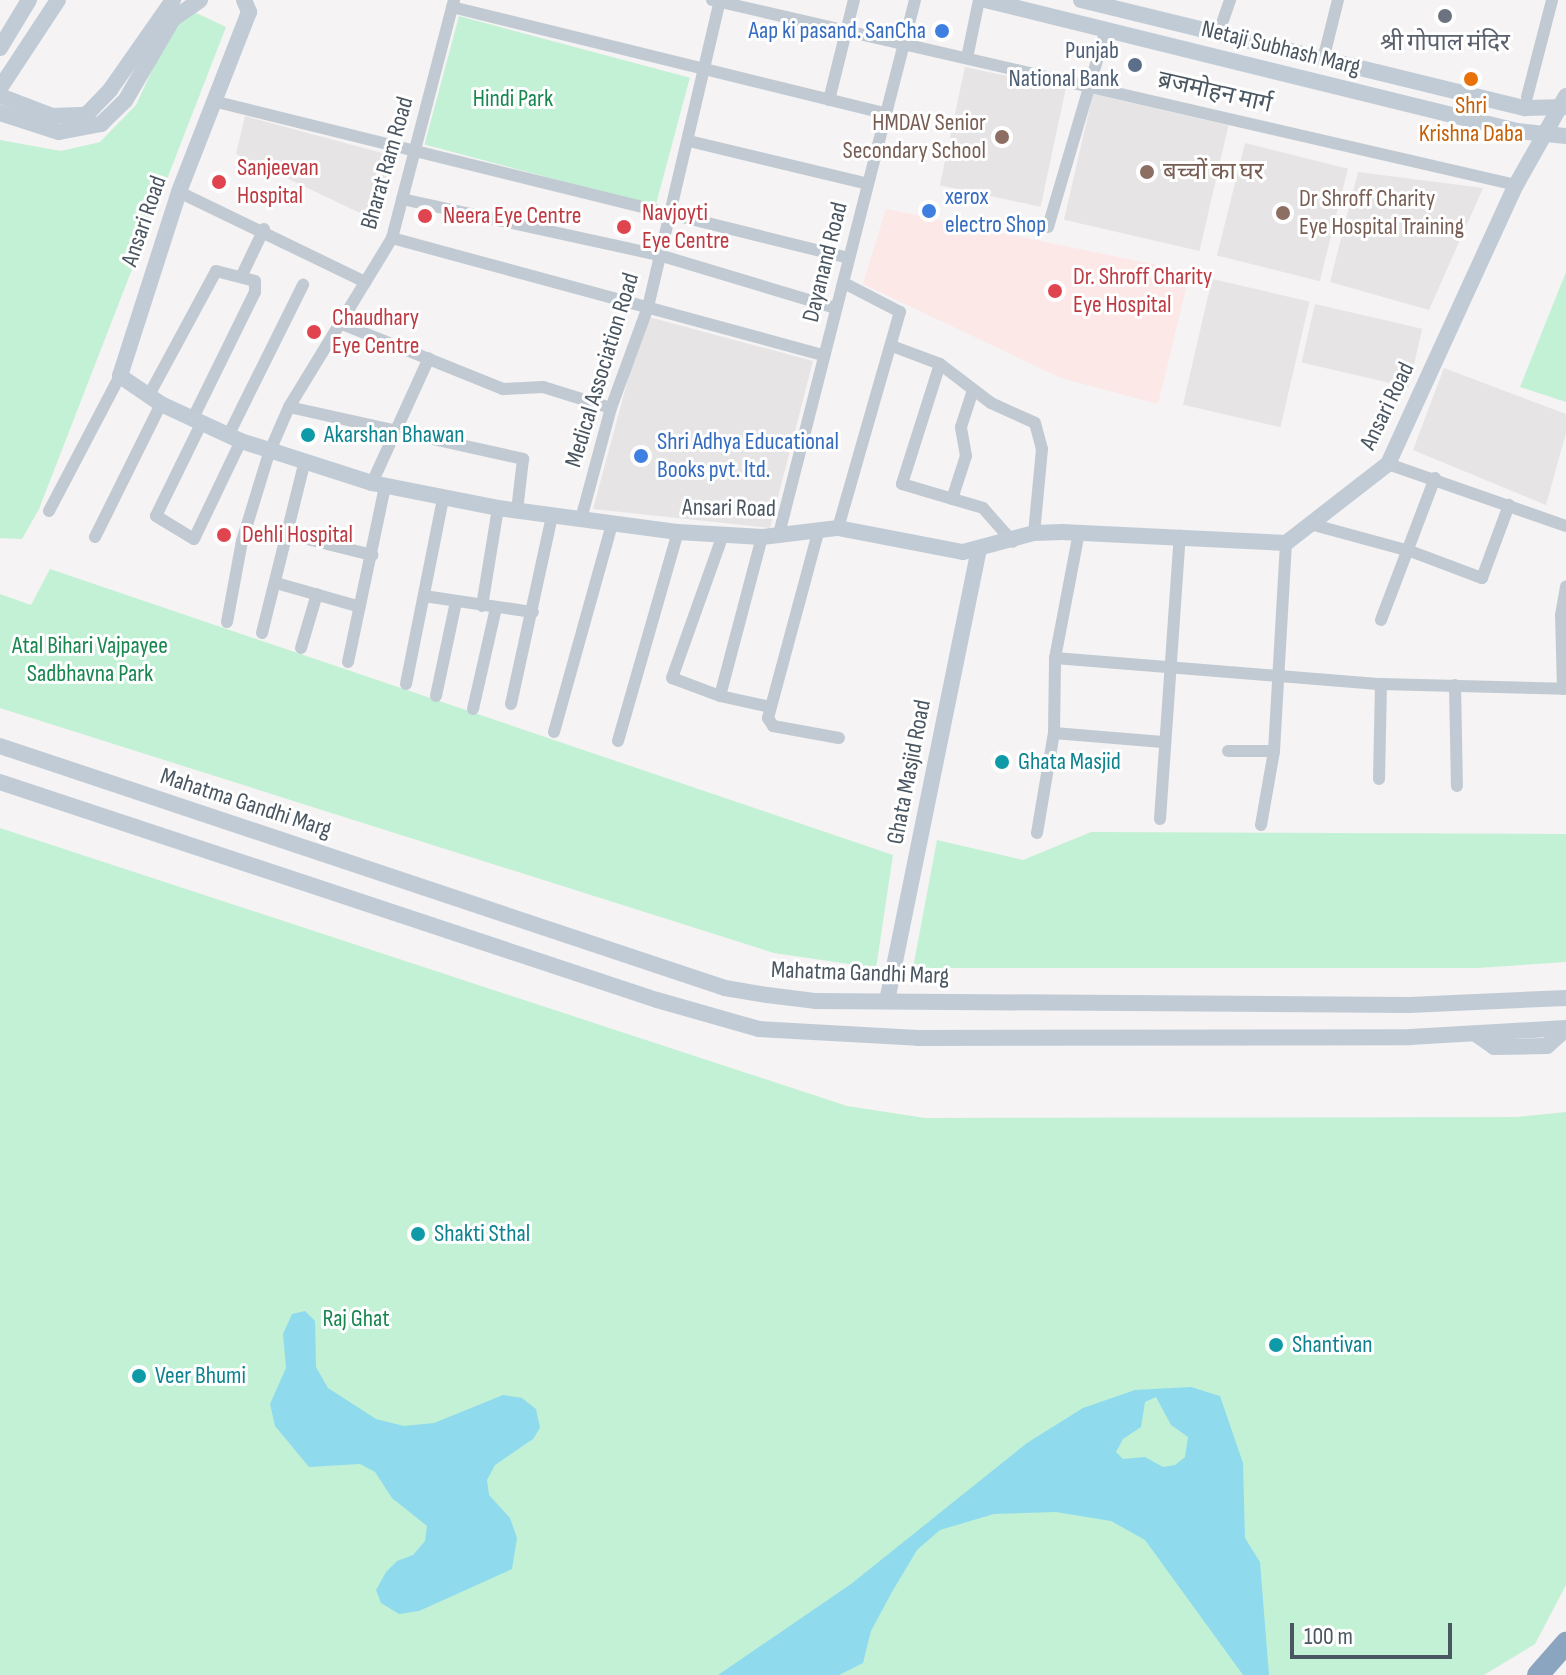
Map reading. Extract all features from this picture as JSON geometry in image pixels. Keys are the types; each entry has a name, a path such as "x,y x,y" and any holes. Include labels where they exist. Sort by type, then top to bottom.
{"highway":[{"path":"1538,1675 1566,1643"}],"main road":[{"path":"0,48 29,0"},
{"path":"0,88 58,0"},
{"path":"0,96 52,116 86,115 110,90 173,0"},
{"path":"0,113 59,132 101,124 125,101 173,19 200,0"},
{"name":"Ansari Road","path":"244,0 249,12 179,192 120,376 155,401 269,453 379,485 517,511 678,532 771,536 838,528 978,552 1034,533 1180,536 1286,543 1314,525 1388,464 1516,185 1563,104"},
{"name":"Netaji Subhash Marg","path":"982,0 1544,136 1566,136"},
{"name":"Netaji Subhash Marg","path":"1081,0 1525,108 1563,104"},
{"name":"Ghata Masjid Road","path":"887,1001 978,552"},
{"name":"Mahatma Gandhi Marg","path":"0,746 725,988 815,1001 1409,1005 1566,998"},
{"path":"0,782 657,1000 759,1029 918,1038 1477,1035 1566,1028"}],"street":[{"path":"829,100 854,0"},
{"name":"Dayanand Road","path":"720,696 824,355 915,0"},
{"path":"967,58 982,0"},
{"path":"1218,35 1230,0"},
{"path":"1323,60 1338,0"},
{"path":"1527,97 1552,0"},
{"name":"ब्रजमोहन मार्ग","path":"717,1 1516,185"},
{"name":"Medical Association Road","path":"581,519 611,408 648,307 689,141 717,1"},
{"path":"453,4 704,71 886,114"},
{"name":"Bharat Ram Road","path":"227,622 242,541 269,453 289,407 392,238 453,4"},
{"path":"1048,227 1087,85 1106,30"},
{"path":"213,101 849,258"},
{"path":"689,141 868,184"},
{"path":"179,192 264,229 365,282"},
{"path":"402,199 659,255 836,308"},
{"path":"242,275 264,229"},
{"path":"392,238 824,355"},
{"path":"95,537 216,271 242,275 255,281 255,292 156,516 194,539 303,285"},
{"path":"838,528 892,346 899,307 844,283"},
{"path":"342,324 503,389 543,387 611,408"},
{"path":"892,346 940,364 973,390 1037,428 1042,449 1034,533"},
{"path":"348,662 372,555 379,485 393,430 429,358"},
{"path":"940,364 902,484 983,508 1013,542"},
{"path":"49,511 120,376"},
{"path":"952,499 966,456 961,427 973,390"},
{"path":"289,407 523,459 517,511"},
{"path":"262,633 304,464"},
{"path":"1388,464 1566,526"},
{"path":"1381,620 1410,551 1435,478"},
{"path":"406,684 443,499"},
{"path":"1314,525 1410,551 1482,578 1509,505"},
{"path":"473,709 489,607 498,508"},
{"path":"511,704 552,516"},
{"path":"554,732 612,524"},
{"path":"819,529 768,718 773,726 839,738"},
{"path":"618,741 678,532"},
{"path":"1037,833 1054,733 1055,658 1079,532"},
{"path":"287,534 372,555"},
{"path":"723,535 672,678 720,696 770,707"},
{"path":"1160,819 1166,669 1180,536"},
{"path":"1261,825 1274,751 1286,543"},
{"path":"276,583 360,607"},
{"path":"1055,658 1381,684 1565,689 1561,615 1566,586"},
{"path":"301,648 317,594"},
{"path":"424,596 533,612"},
{"path":"436,696 456,602"},
{"path":"1379,779 1381,684"},
{"path":"1455,685 1457,786"},
{"path":"1054,733 1163,742"},
{"path":"1228,751 1274,751"}],"shaded area":[{"name":"HMDAV Senior Secondary School","path":"965,67 1066,88 1041,207 940,185"},
{"name":"बच्चों का घर","path":"1093,94 1228,125 1199,251 1064,220"},
{"path":"245,116 397,157 379,222 236,154"},
{"name":"Dr Shroff Charity Eye Hospital Training","path":"1245,143 1348,169 1320,281 1217,256"},
{"path":"1358,172 1483,188 1429,310 1330,282"},
{"path":"886,209 1190,272 1158,404 1061,378 863,284"},
{"path":"1212,279 1309,301 1280,427 1183,405"},
{"path":"1315,304 1422,329 1409,387 1302,362"},
{"path":"645,316 813,361 770,528 593,509"},
{"path":"1444,368 1566,414 1566,433 1546,505 1413,450"}],"green space":[{"path":"194,12 226,27 39,509 22,539 0,538 0,140 61,151 100,142 136,105 170,32"},
{"name":"Hindi Park","path":"459,16 690,78 655,206 425,144"},
{"path":"1566,272 1566,402 1520,387"},
{"name":"Atal Bihari Vajpayee Sadbhavna Park","path":"50,569 893,855 876,968 774,953 0,708 0,594 31,605"},
{"name":"Raj Ghat","path":"0,828 847,1106 925,1118 1517,1117 1566,1112 1566,1585 1535,1644 1484,1675 0,1675"},
{"path":"1091,832 1566,834 1566,962 1478,968 913,968 937,840 1023,860"}],"water":[{"path":"305,1311 315,1321 316,1367 328,1388 376,1419 404,1426 434,1423 503,1395 522,1398 536,1409 540,1428 533,1439 495,1465 487,1480 489,1495 510,1518 517,1538 512,1569 419,1611 399,1614 381,1603 376,1590 386,1572 397,1561 413,1555 425,1541 427,1526 392,1498 375,1472 360,1464 309,1467 275,1426 270,1404 286,1368 283,1334 292,1314"},
{"path":"1191,1387 1220,1396 1243,1463 1245,1538 1260,1562 1269,1675 1243,1675 1145,1540 1111,1521 1056,1512 994,1514 940,1530 917,1550 892,1592 871,1631 863,1663 839,1675 718,1675 851,1584 1027,1443 1083,1408 1135,1390","holes":["1156,1397 1171,1425 1188,1437 1185,1457 1175,1465 1163,1467 1145,1457 1123,1459 1116,1452 1123,1439 1141,1427 1145,1402"]}],"place":[{"name":"श्री गोपाल मंदिर","path":"1445,16"},
{"name":"Aap ki pasand. SanCha","path":"942,31"},
{"name":"Punjab National Bank","path":"1135,65"},
{"name":"Shri Krishna Daba","path":"1471,79"},
{"name":"HMDAV Senior Secondary School","path":"1002,137"},
{"name":"बच्चों का घर","path":"1147,172"},
{"name":"Sanjeevan Hospital","path":"219,182"},
{"name":"xerox electro Shop","path":"929,211"},
{"name":"Dr Shroff Charity Eye Hospital Training","path":"1283,213"},
{"name":"Neera Eye Centre","path":"425,216"},
{"name":"Navjoyti Eye Centre","path":"624,227"},
{"name":"Dr. Shroff Charity Eye Hospital","path":"1055,291"},
{"name":"Chaudhary Eye Centre","path":"314,332"},
{"name":"Akarshan Bhawan","path":"308,435"},
{"name":"Shri Adhya Educational Books pvt. ltd.","path":"641,456"},
{"name":"Dehli Hospital","path":"224,535"},
{"name":"Ghata Masjid","path":"1002,762"},
{"name":"Shakti Sthal","path":"418,1234"},
{"name":"Shantivan","path":"1276,1345"},
{"name":"Veer Bhumi","path":"139,1376"}]}
